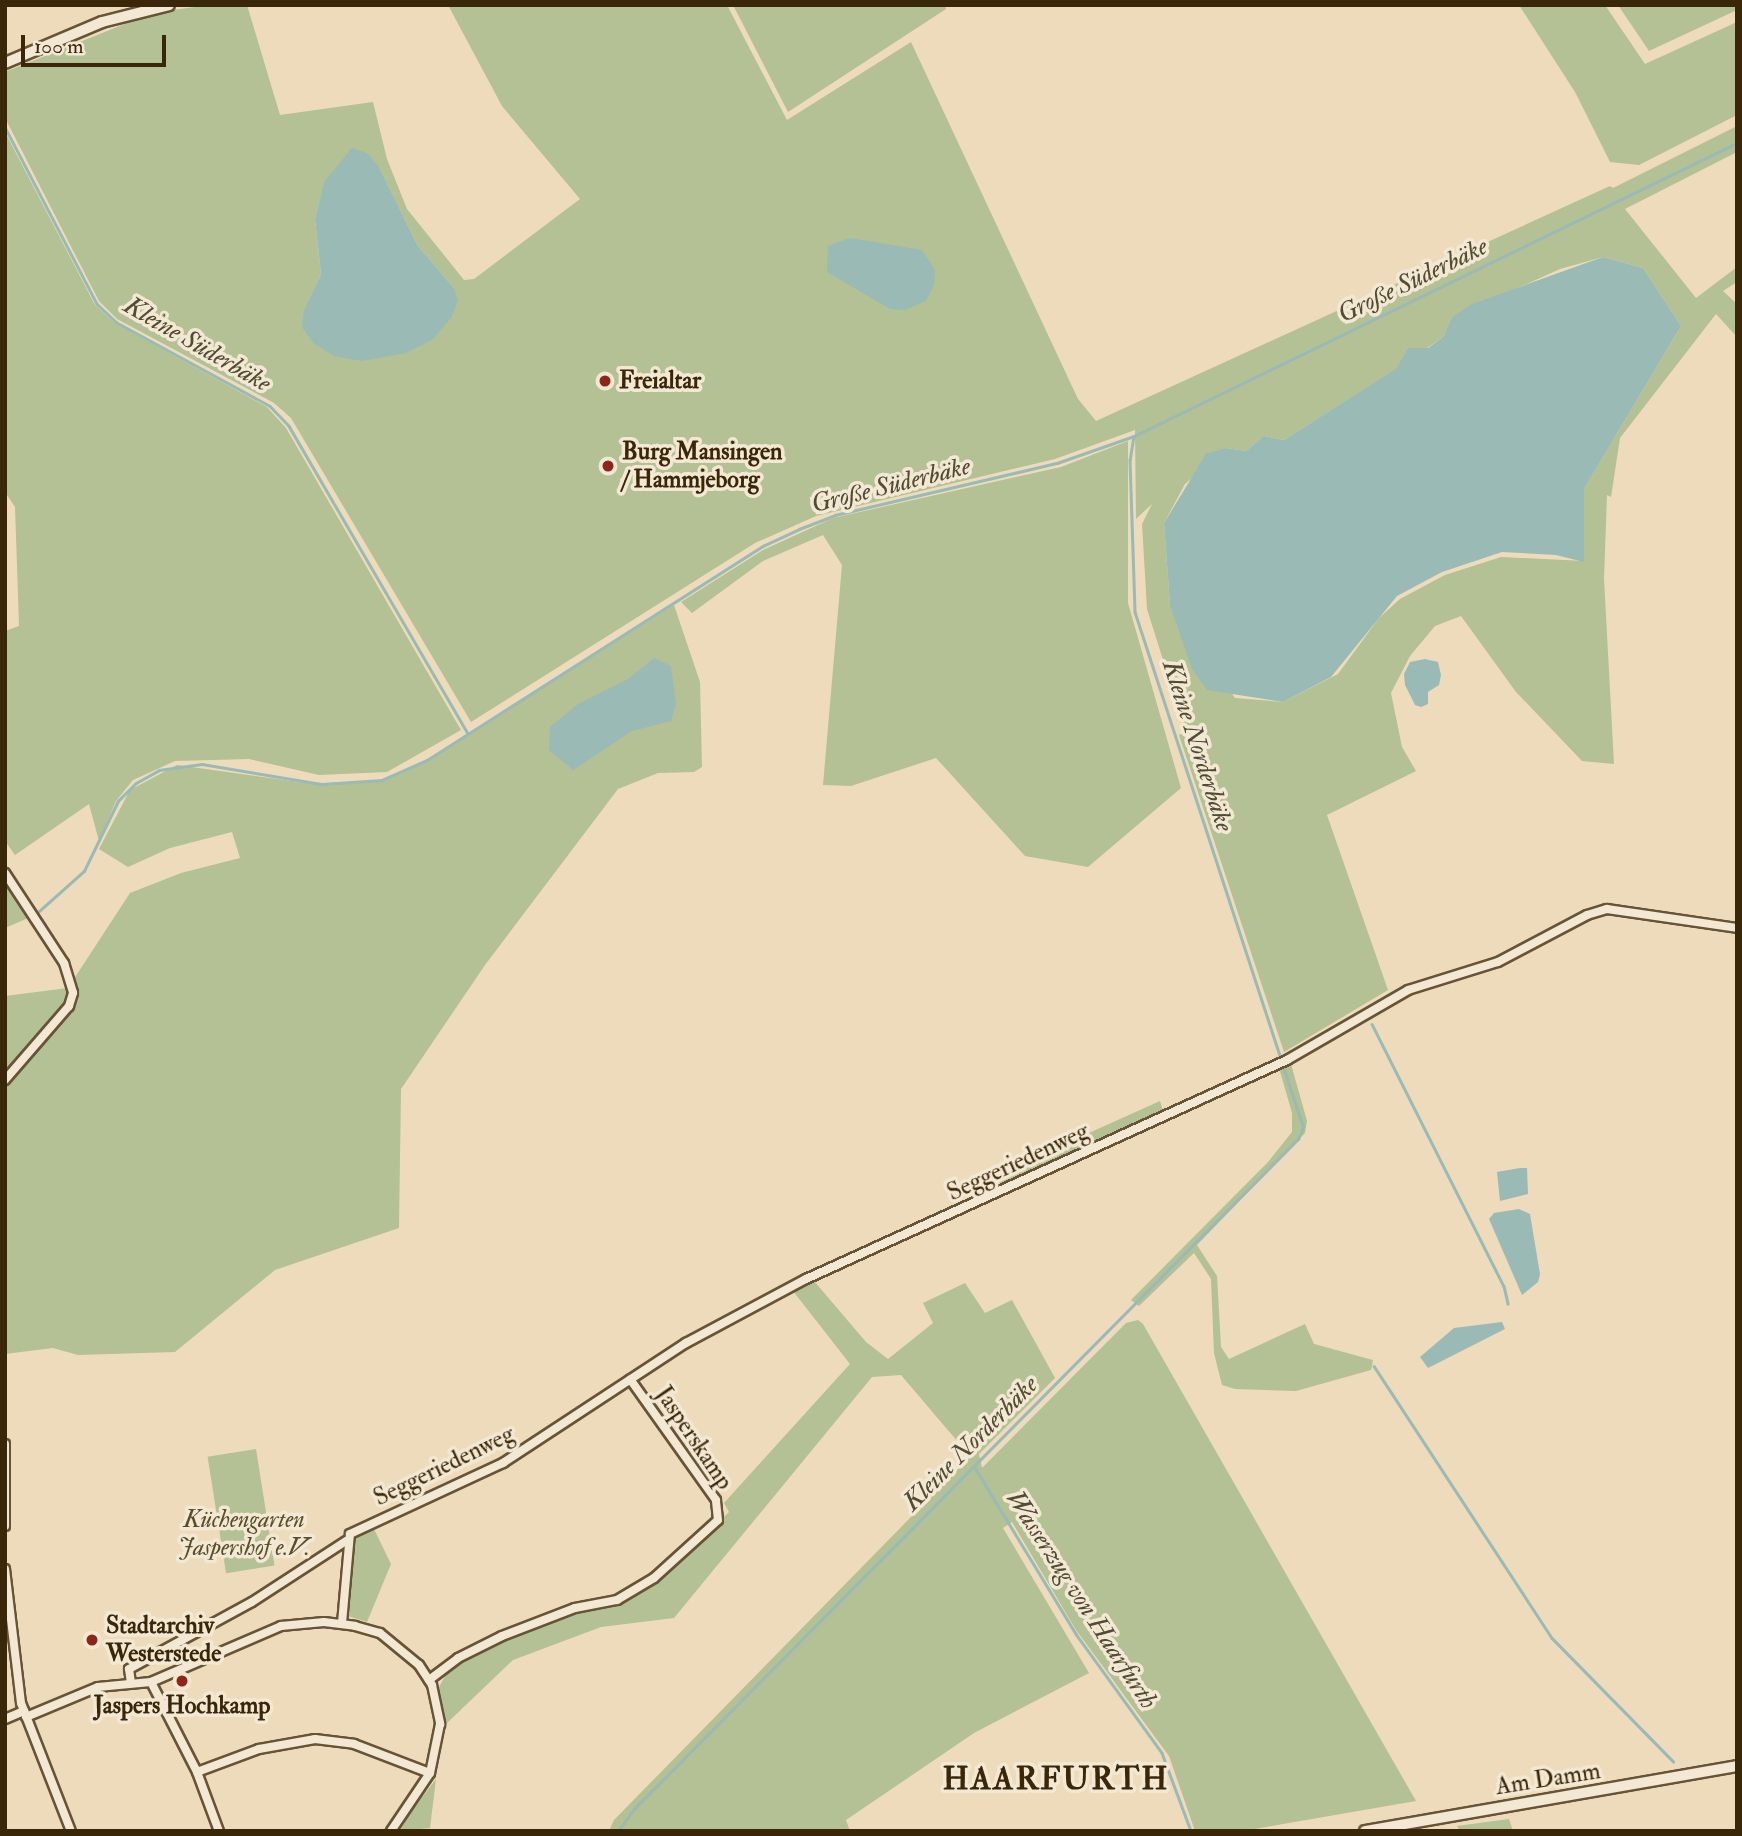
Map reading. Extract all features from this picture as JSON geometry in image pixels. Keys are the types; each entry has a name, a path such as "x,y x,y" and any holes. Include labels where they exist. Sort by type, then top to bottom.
{"main road":[{"path":"5,63 102,22 169,5"},
{"name":"Am Damm","path":"1365,1831 1737,1766"}],"street":[{"path":"5,873 64,963 73,993 69,1006 5,1080"},
{"name":"Seggeriedenweg","path":"131,1683 129,1669 252,1602 346,1541 350,1534 503,1463 686,1343 806,1279 1287,1060 1408,990 1498,962 1587,915 1607,909 1737,928"},
{"name":"Jasperskamp","path":"429,1680 458,1658 502,1636 575,1608 617,1600 654,1578 718,1520 716,1500 631,1379"},
{"path":"5,1444 5,1526"},
{"path":"342,1623 346,1541"},
{"path":"5,1569 25,1714 71,1831"},
{"path":"5,1719 78,1693 151,1682 281,1626 342,1623 380,1633 403,1648 429,1680 440,1724 430,1773 391,1831"},
{"path":"151,1682 197,1772 219,1831"},
{"path":"197,1772 259,1749 315,1739 354,1744 430,1773"}],"green space":[{"path":"209,5 247,5 280,115 373,102 387,159 407,209 464,280 474,279 580,199 502,106 448,5 727,5 787,120 911,42 1078,399 1096,421 1610,186 1613,188 1737,126 1737,152 1625,209 1696,298 1737,267 1737,282 1723,291 1737,304 1737,337 1716,314 1620,438 1611,497 1607,495 1604,579 1614,764 1582,761 1516,692 1461,616 1435,626 1410,656 1391,693 1402,747 1416,771 1327,815 1388,990 1284,1052 1179,735 1186,733 1147,609 1142,524 1152,504 1136,519 1135,430 1055,459 816,516 755,543 471,722 291,418 274,403 117,319 99,301 5,118 5,72 152,13","holes":["379,167 418,246 454,288 304,309 321,274 315,219 324,183","1603,257 1643,268 1681,326 1584,489 1584,561 1501,557 1445,575 1400,599 1379,618 1338,674 1283,702 1235,698 1170,605 1164,523 1185,484 1226,448 1246,451 1264,436 1284,440 1397,369 1408,348 1427,348 1444,336 1451,318 1560,269"]},
{"path":"733,5 945,5 946,9 788,112"},
{"path":"1519,5 1605,5 1645,64 1737,22 1737,115 1639,165 1610,162 1575,92"},
{"path":"1618,5 1737,5 1737,10 1649,51"},
{"path":"5,132 95,305 115,323 267,407 286,428 461,730 387,772 319,775 249,759 175,761 133,780 116,801 99,841 89,804 15,855 5,841 5,631 19,626 15,507 5,492"},
{"path":"1128,441 1128,603 1181,788 1088,867 1025,856 936,758 851,786 823,785 842,565 823,535 763,561 692,613 681,602 763,550 833,518 1061,467"},
{"path":"674,605 700,682 702,767 694,772 658,773 618,789 485,965 401,1089 399,1228 275,1270 175,1352 78,1355 53,1348 5,1354 5,996 68,988 130,893 181,873 240,858 232,832 170,848 128,867 99,849 130,790 177,765 321,785 384,781 427,761"},
{"path":"5,874 33,916 5,928"},
{"path":"1291,1064 1307,1121 1305,1133 1197,1245 1217,1276 1221,1347 1229,1359 1305,1324 1314,1344 1373,1360 1371,1370 1296,1391 1235,1389 1222,1385 1214,1353 1211,1279 1194,1253 1139,1306 1131,1300 1268,1162 1292,1132 1292,1113 1279,1068"},
{"path":"1160,1101 1163,1111 1002,1186 993,1176"},
{"path":"814,1281 866,1342 888,1359 933,1323 923,1303 965,1283 985,1313 1012,1300 1055,1378 979,1454 982,1468 1126,1323 1138,1320 1143,1324 1416,1801 1243,1831 1195,1831 1169,1756 1076,1630 1012,1522 1003,1528 1089,1673 974,1733 846,1820 850,1831 609,1831 614,1820 960,1467 964,1449 901,1375 872,1377 674,1618 601,1627 513,1660 446,1724 438,1689 450,1667 541,1625 644,1588 680,1560 729,1512 724,1503 850,1364 793,1291"},
{"name":"Küchengarten Jaspershof e.V.","path":"256,1449 274,1566 226,1573 208,1457"},
{"path":"371,1523 391,1564 367,1622 348,1616 340,1605 347,1541"},
{"path":"436,1779 430,1828 400,1831 411,1812"},
{"path":"1509,1819 1513,1831 1460,1831 1457,1826"}],"water":[{"path":"352,148 367,153 379,167 418,246 454,288 458,301 451,318 432,340 406,353 362,361 334,356 313,343 302,327 304,309 321,274 315,219 324,182"},
{"path":"850,238 922,250 935,270 934,285 926,301 905,310 890,309 827,272 828,246"},
{"path":"1603,257 1643,268 1681,326 1584,489 1584,562 1556,555 1502,552 1442,572 1397,596 1331,677 1283,702 1207,690 1192,669 1170,605 1164,523 1206,454 1226,448 1246,451 1264,436 1284,440 1396,369 1408,348 1428,348 1444,336 1451,318 1472,304"},
{"path":"654,658 671,666 676,704 671,721 632,731 573,770 549,750 550,727 578,704 628,679"},
{"path":"1425,659 1438,662 1441,675 1439,685 1428,692 1428,704 1421,707 1415,705 1405,685 1404,674 1410,662"},
{"path":"1527,1168 1528,1194 1500,1201 1497,1172"},
{"path":"1519,1209 1530,1214 1540,1274 1538,1282 1522,1295 1489,1219 1494,1213"},
{"path":"1502,1322 1505,1329 1428,1368 1420,1357 1454,1328"}],"waterway":[{"name":"Kleine Süderbäke","path":"5,127 97,304 116,322 270,406 289,426 467,732"},
{"name":"Große Süderbäke","path":"37,913 84,871 118,801 136,783 159,770 202,764 322,784 382,780 427,760 763,546 799,529 835,515 1057,463 1134,436 1737,143"},
{"name":"Kleine Norderbäke","path":"1134,436 1130,460 1135,612 1281,1059"},
{"path":"1372,1024 1504,1286 1508,1304"},
{"name":"Kleine Norderbäke","path":"618,1831 635,1808 1298,1139 1303,1127 1283,1067"},
{"path":"1374,1366 1552,1638 1673,1761"},
{"name":"Wasserzug von Haarfurth","path":"974,1466 1076,1634 1162,1753 1191,1831"}],"place":[{"name":"Freialtar","path":"605,381"},
{"name":"Burg Mansingen / Hammjeborg","path":"608,466"},
{"name":"Stadtarchiv Westerstede","path":"92,1640"},
{"name":"Jaspers Hochkamp","path":"182,1681"}],"district":[{"name":"HAARFURTH","path":"1056,1779"}]}
